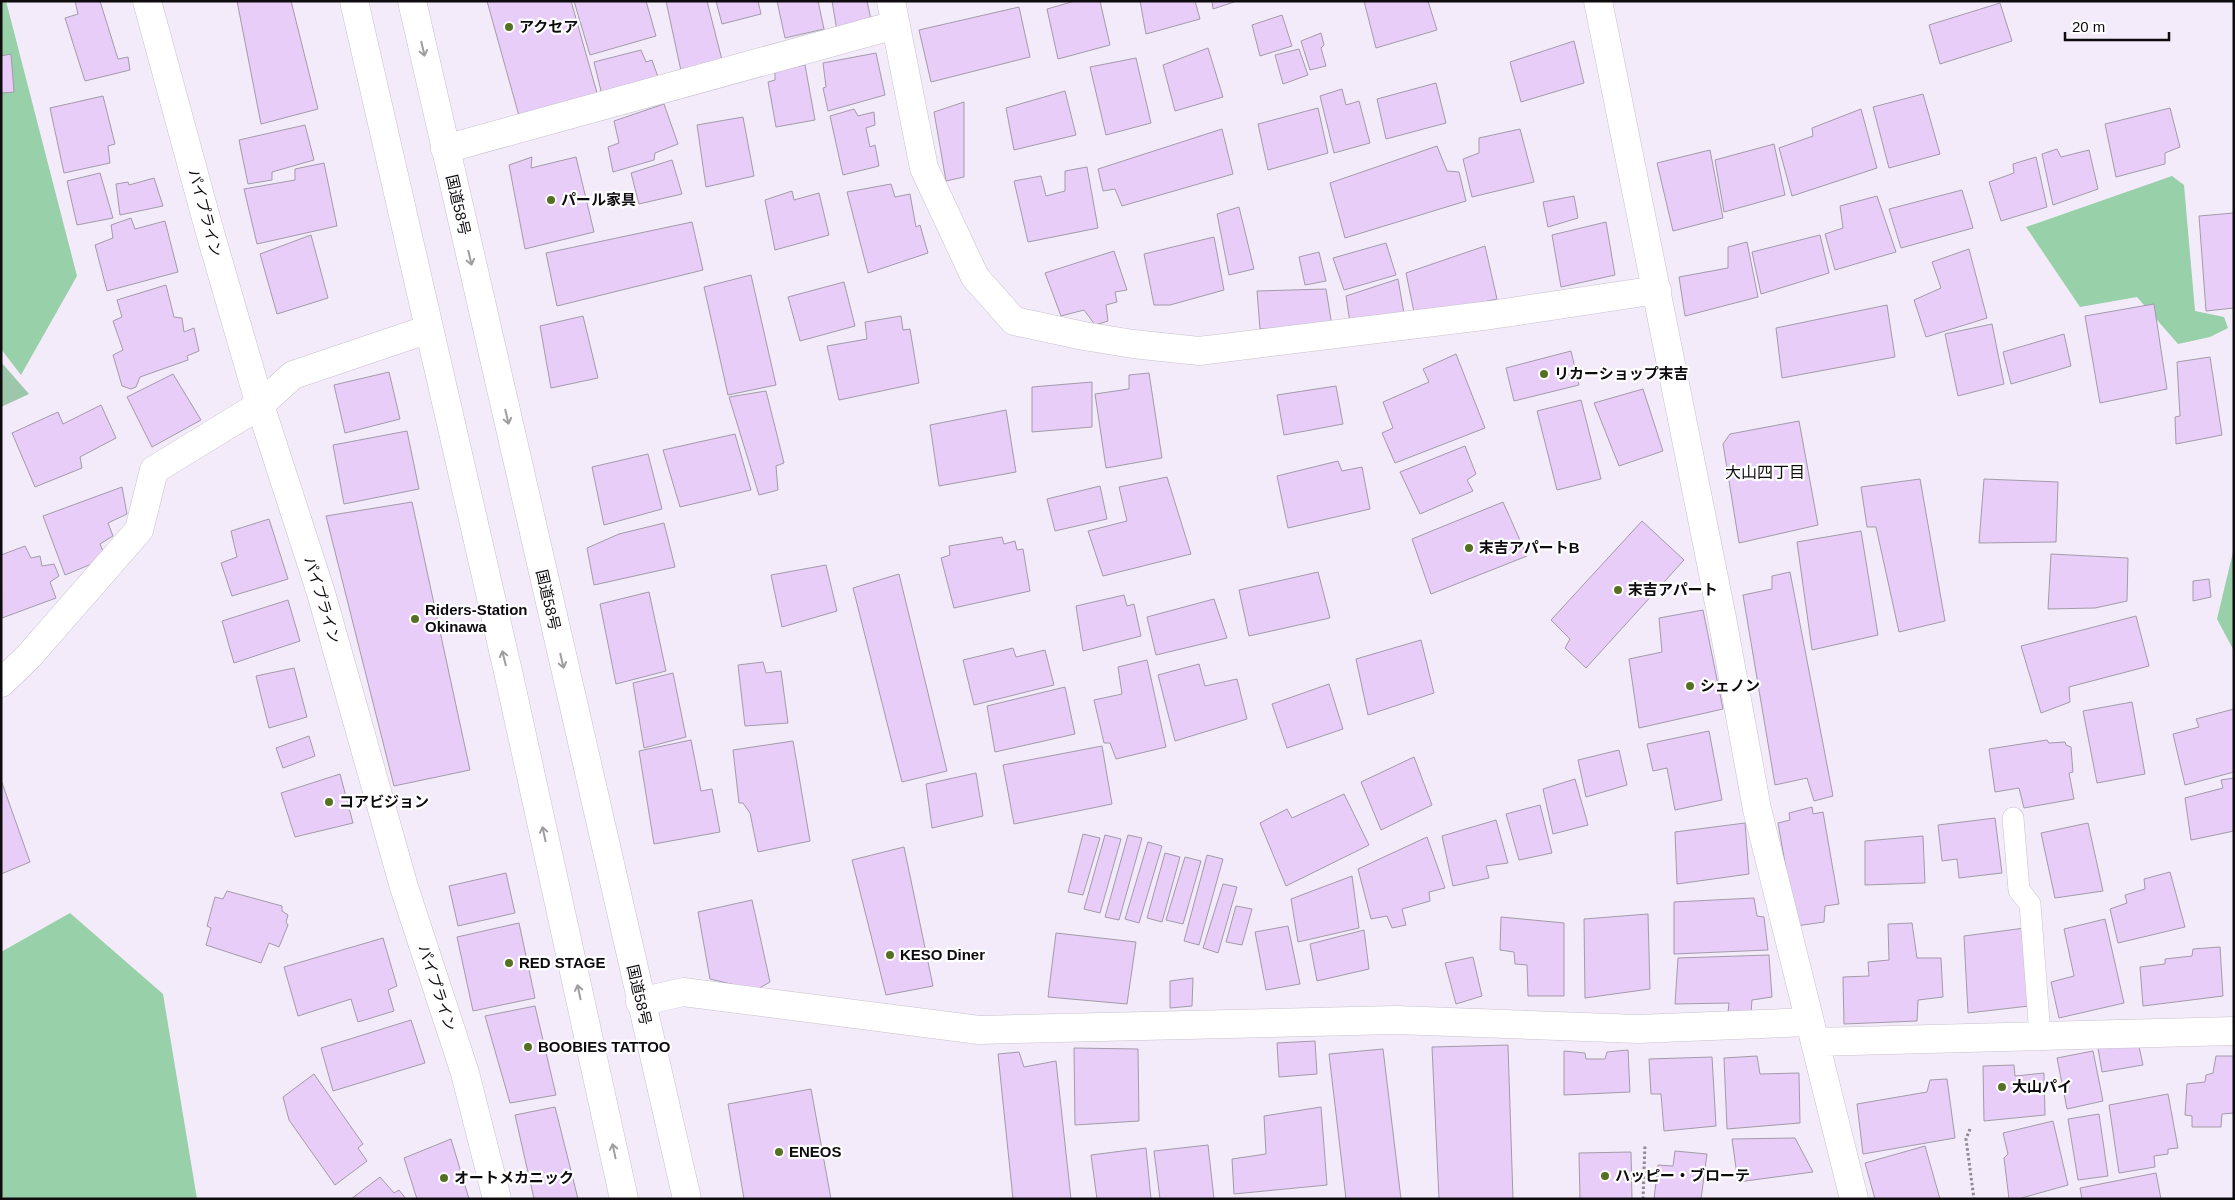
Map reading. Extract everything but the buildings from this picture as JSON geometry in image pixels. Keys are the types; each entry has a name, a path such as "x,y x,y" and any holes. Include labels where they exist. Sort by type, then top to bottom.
{"main road":[{"name":"パイプライン","path":"147,1 209,229 260,405 321,593 404,887 465,1073 498,1199"},
{"path":"354,1 624,1199"},
{"name":"国道58号","path":"412,1 640,1002 687,1199"},
{"path":"1598,1 1628,160 1657,290 1722,618 1757,809 1854,1199"},
{"path":"445,149 893,13 924,168 975,277 1014,321 1132,344 1199,351 1491,315 1657,290"},
{"path":"1,683 28,656 139,530 154,470 260,405 293,376 429,329"},
{"path":"640,1002 683,992 979,1030 1396,1020 1638,1029 2040,1035 2234,1031"}],"lane":[{"path":"2013,818 2019,890 2030,904 2040,1035"}],"path":[{"path":"1970,1129 1966,1139 1974,1199"},
{"path":"1643,1199 1645,1144"}],"green space":[{"path":"1,1 6,1 77,276 21,375 1,349"},
{"path":"2172,176 2184,185 2195,311 2224,317 2228,328 2210,337 2178,344 2137,297 2080,307 2026,227"},
{"path":"1,362 29,394 1,407"},
{"path":"2234,548 2234,651 2217,619"},
{"path":"70,913 163,994 197,1199 1,1199 1,952"}],"place":[{"name":"アクセア","path":"509,27"},
{"name":"パール家具","path":"551,200"},
{"name":"リカーショップ末吉","path":"1544,374"},
{"name":"末吉アパートB","path":"1469,548"},
{"name":"末吉アパート","path":"1618,590"},
{"name":"Riders-Station Okinawa","path":"415,619"},
{"name":"シェノン","path":"1690,686"},
{"name":"コアビジョン","path":"329,802"},
{"name":"KESO Diner","path":"890,955"},
{"name":"RED STAGE","path":"509,963"},
{"name":"BOOBIES TATTOO","path":"528,1047"},
{"name":"大山パイ","path":"2002,1087"},
{"name":"ENEOS","path":"779,1152"},
{"name":"ハッピー・ブローテ","path":"1605,1176"},
{"name":"オートメカニック","path":"444,1178"}],"district":[{"name":"大山四丁目","path":"1765,472"}]}
